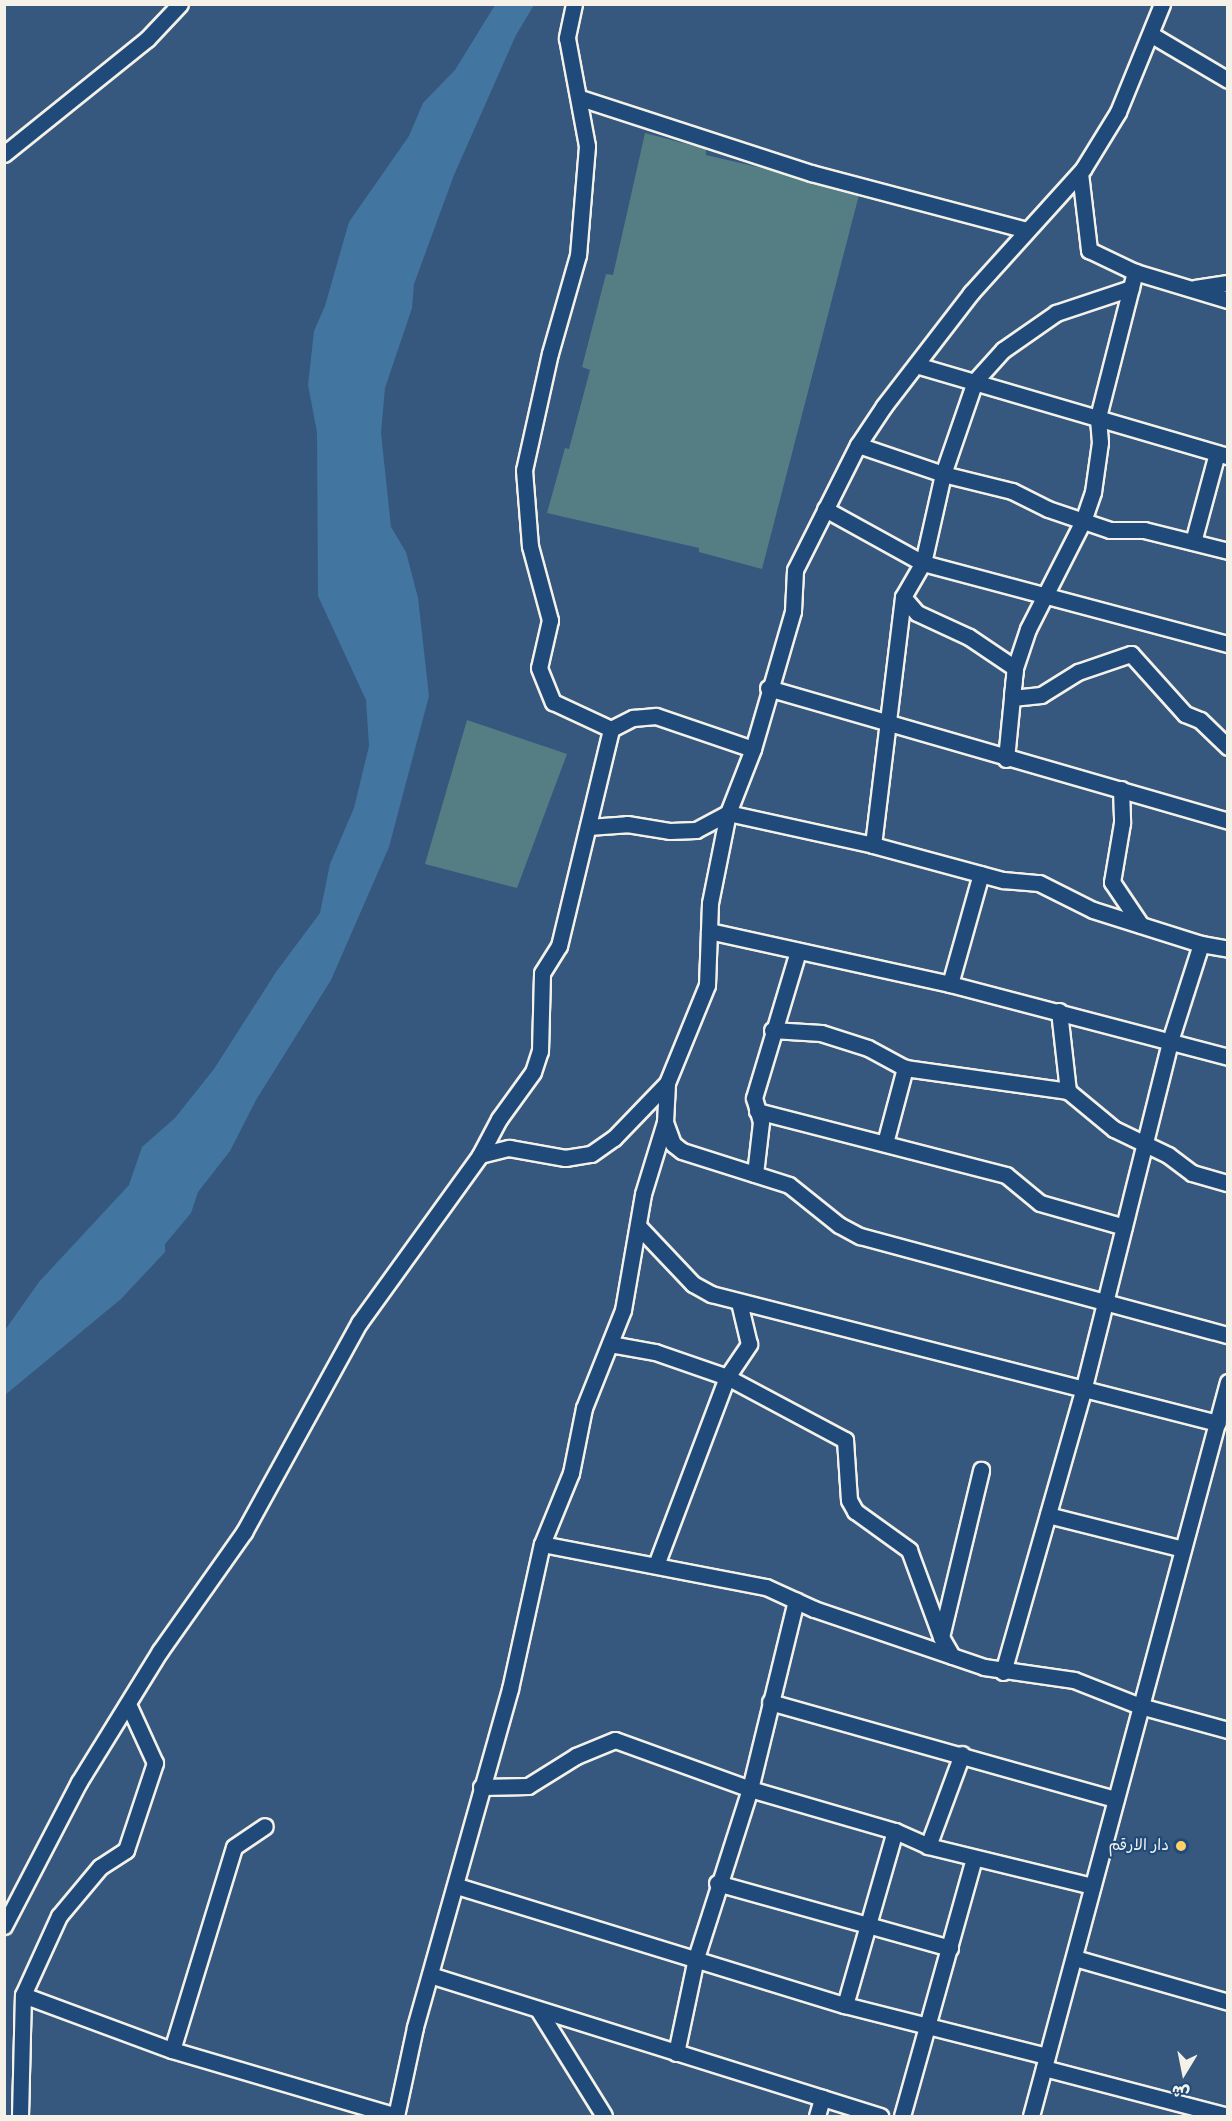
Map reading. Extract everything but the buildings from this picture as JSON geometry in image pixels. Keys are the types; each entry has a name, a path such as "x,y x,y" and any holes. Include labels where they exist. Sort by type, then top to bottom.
{"street":[{"path":"4,154 147,39 180,4"},
{"path":"574,4 567,38 580,98 587,146 578,255 550,353 524,470 530,546 550,620 539,668 553,702 611,729"},
{"path":"480,1155 509,1148 565,1158 591,1154 614,1138 666,1083 702,1004 707,985 710,903 728,813 753,749 768,688 793,612 795,570 858,445 971,293 1080,173 1118,112 1152,35 1162,4"},
{"path":"1152,35 1227,80"},
{"path":"580,98 811,173 1028,230"},
{"path":"1080,173 1089,250 1135,272 1227,300"},
{"path":"1135,272 1098,417 1097,473 1083,521 1028,629 1015,668 1012,698 1020,699 1041,695 1078,672 1131,654 1185,714 1200,720 1227,747"},
{"path":"1190,288 1227,283"},
{"path":"873,845 903,597 923,563 943,474 975,381 1003,350 1056,313 1131,288"},
{"path":"916,365 1222,454 1193,542"},
{"path":"858,445 943,474 1012,491 1110,530 1144,530 1227,551"},
{"path":"825,508 923,563 1047,594 1227,644"},
{"path":"903,597 917,613 969,637 1015,668"},
{"path":"1006,759 1015,668"},
{"path":"768,688 1006,759 1121,789 1227,821"},
{"path":"611,729 633,718 656,716 753,749"},
{"path":"4,1926 79,1782 160,1651 244,1532 359,1323 480,1155 499,1119 533,1072 542,1034 542,973 559,946 611,729"},
{"path":"1121,789 1122,823 1112,882 1141,926"},
{"path":"588,828 627,824 670,831 696,830 728,813 873,845 981,874 1052,887 1093,910 1201,945 1227,949"},
{"path":"950,984 981,874"},
{"path":"709,931 950,984 1227,1057"},
{"path":"1003,1672 1083,1391 1170,1041 1201,945"},
{"path":"755,1174 761,1122 754,1098 772,1030 798,951"},
{"path":"1059,1011 1068,1091"},
{"path":"772,1030 821,1033 868,1048 905,1068 1068,1091 1114,1129 1168,1155 1192,1173 1227,1183"},
{"path":"885,1143 905,1068"},
{"path":"23,1995 172,2050 396,2116 430,1975 457,1886 481,1787 510,1689 542,1544 571,1473 584,1408 623,1310 640,1228 647,1178 665,1122 666,1083"},
{"path":"757,1111 1006,1175 1030,1198 1124,1227"},
{"path":"665,1122 673,1144 682,1151 755,1174 799,1191 839,1225 860,1236 1107,1299 1145,1315 1227,1335"},
{"path":"640,1228 693,1284 739,1302 964,1356 1083,1391 1218,1423"},
{"path":"656,1565 728,1377 749,1344 739,1302"},
{"path":"610,1344 655,1352 728,1377 845,1440 849,1500 855,1511 909,1550 941,1637 952,1656"},
{"path":"1031,2116 1218,1423 1227,1382"},
{"path":"941,1637 981,1470"},
{"path":"1048,1515 1183,1550"},
{"path":"542,1544 766,1587 796,1601 1003,1672 1074,1680 1140,1706 1227,1730"},
{"path":"676,2054 696,1958 717,1883 750,1789 796,1601"},
{"path":"770,1702 1116,1799"},
{"path":"20,2116 23,1995 59,1916 100,1867 126,1850 155,1763 128,1704"},
{"path":"481,1787 528,1786 576,1756 615,1740 750,1789 896,1832 928,1846 1092,1886"},
{"path":"928,1846 962,1755"},
{"path":"172,2050 234,1847 265,1826"},
{"path":"845,2005 896,1832"},
{"path":"902,2116 974,1858"},
{"path":"717,1883 950,1948"},
{"path":"457,1886 845,2005 1227,2116"},
{"path":"1075,1958 1227,2002"},
{"path":"430,1975 676,2054 880,2116"},
{"path":"539,2011 604,2116"},
{"path":"817,2116 822,2098"}],"green space":[{"path":"645,133 706,149 706,155 860,191 762,569 699,552 699,548 547,513 565,448 569,449 590,370 582,367 606,274 613,275"},
{"path":"467,720 567,754 517,888 425,864"}],"water":[{"path":"495,5 534,5 516,35 454,175 414,284 412,308 385,388 381,433 391,527 406,552 418,598 429,696 389,847 331,980 256,1100 230,1151 198,1192 191,1213 165,1244 165,1252 121,1299 5,1395 5,1330 39,1282 129,1185 142,1147 175,1118 214,1069 276,972 320,913 330,864 354,808 369,746 366,700 318,596 317,432 308,385 314,331 325,306 349,222 409,136 423,103 455,70"}],"place":[{"name":"دار الارقم","path":"1181,1846"}]}
